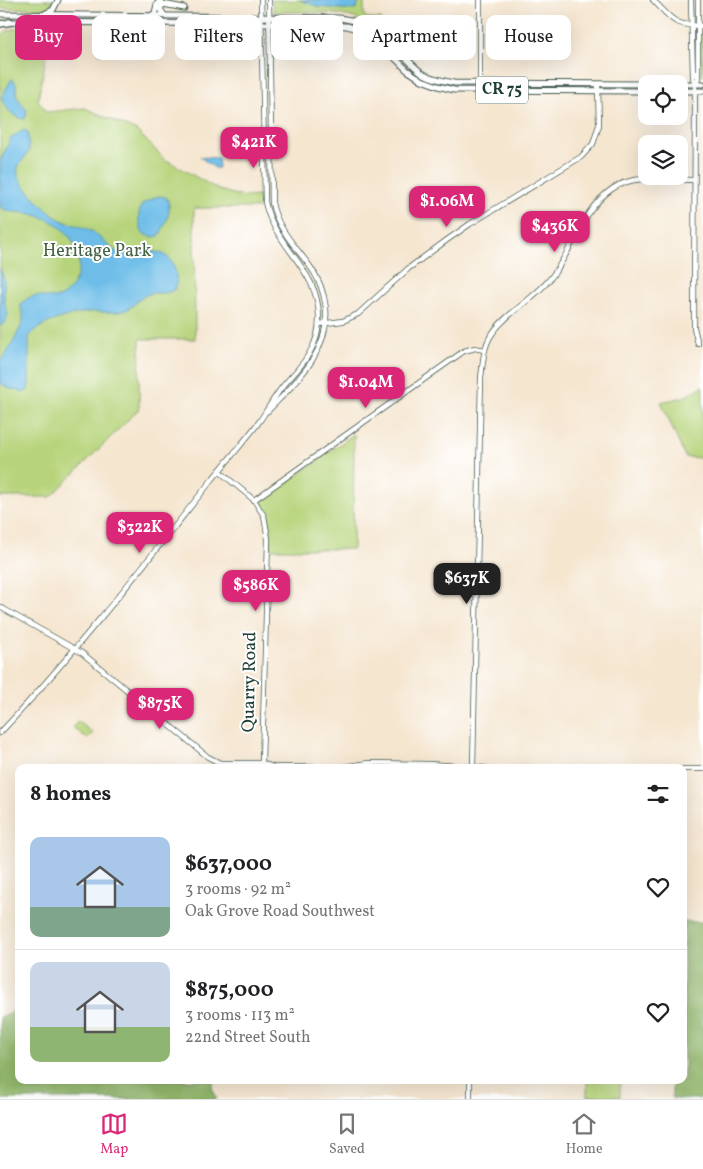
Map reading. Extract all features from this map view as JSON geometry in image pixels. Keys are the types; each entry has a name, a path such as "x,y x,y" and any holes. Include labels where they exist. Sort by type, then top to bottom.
{"highway":[{"path":"0,23 12,22"}],"main road":[{"path":"43,14 53,10 58,0"},
{"path":"151,15 155,13 157,4 162,0"},
{"path":"165,15 160,11 160,7 163,4 184,8 168,0"},
{"name":"CR 75","path":"0,14 151,15"},
{"name":"CR 75","path":"165,15 340,18 363,23 383,35 417,69 425,74 454,83 638,84"},
{"name":"CR 75","path":"166,23 348,26 374,38 407,70 422,80 454,90 638,91"},
{"path":"688,84 703,84"},
{"path":"688,91 703,92"}],"street":[{"path":"259,421 281,389 309,355 319,324 319,308 313,286 303,268 274,229 265,202 262,0"},
{"path":"0,733 38,692 259,421 310,364 320,346 326,324 325,303 319,280 281,227 272,203 270,188 269,0"},
{"path":"480,0 480,90"},
{"path":"653,0 676,23 685,26 700,26"},
{"path":"691,0 693,78 695,84 694,328 698,344"},
{"path":"695,84 698,78 700,26 698,0"},
{"path":"319,324 343,321 358,314 409,268 446,240 581,156 593,144 599,125 598,84"},
{"path":"474,764 480,378 484,350 492,334 502,323 539,292 552,277 594,204 613,188 641,179 694,180"},
{"path":"254,500 464,351 475,348 484,350"},
{"name":"Quarry Road","path":"219,471 254,500 264,516 268,539 262,763"},
{"path":"0,607 74,648 105,671 208,757 220,763 266,764"},
{"path":"362,764 429,764"},
{"path":"687,770 703,769"},
{"path":"470,1084 470,1099"}],"green space":[{"path":"0,0 53,0 49,7 43,9 0,8"},
{"path":"272,0 364,0 364,15 353,15 353,18 336,14 274,12"},
{"name":"Heritage Park","path":"15,29 15,60 45,60 38,100 47,112 85,108 137,131 167,162 219,190 244,197 259,196 261,208 194,208 195,339 140,339 139,409 51,497 0,497 0,37 6,31"},
{"path":"703,31 703,77 701,73 700,34"},
{"path":"703,386 703,458 685,457 661,402 684,397"},
{"path":"354,434 353,549 271,549 270,523 262,501"},
{"path":"78,721 93,733 87,739 73,727"},
{"path":"687,922 703,922 703,1097 699,1099 672,1099 672,1084 687,1084"},
{"path":"15,1011 15,1084 213,1084 212,1088 217,1099 0,1099 0,1017"},
{"path":"587,1084 620,1084 620,1097 587,1096"}],"water":[{"path":"300,0 359,0 357,8 352,10 319,7"},
{"path":"13,79 16,84 17,97 27,111 25,119 17,117 11,112 2,99"},
{"path":"25,130 28,133 29,151 18,167 18,174 24,186 51,214 61,220 92,231 116,252 131,254 154,252 165,255 174,266 177,280 175,289 165,293 145,295 130,308 123,311 76,314 58,319 34,332 29,337 29,383 28,390 25,392 10,389 0,383 0,361 10,348 22,322 21,305 29,297 62,297 73,285 79,266 78,255 71,238 58,226 43,217 8,211 0,206 0,162 11,138"},
{"path":"200,157 218,158 219,168 215,168"},
{"path":"158,196 166,197 169,212 159,236 153,237 143,234 139,223 139,215 142,204"},
{"path":"0,268 4,280 4,301 8,314 5,323 0,326"}]}
